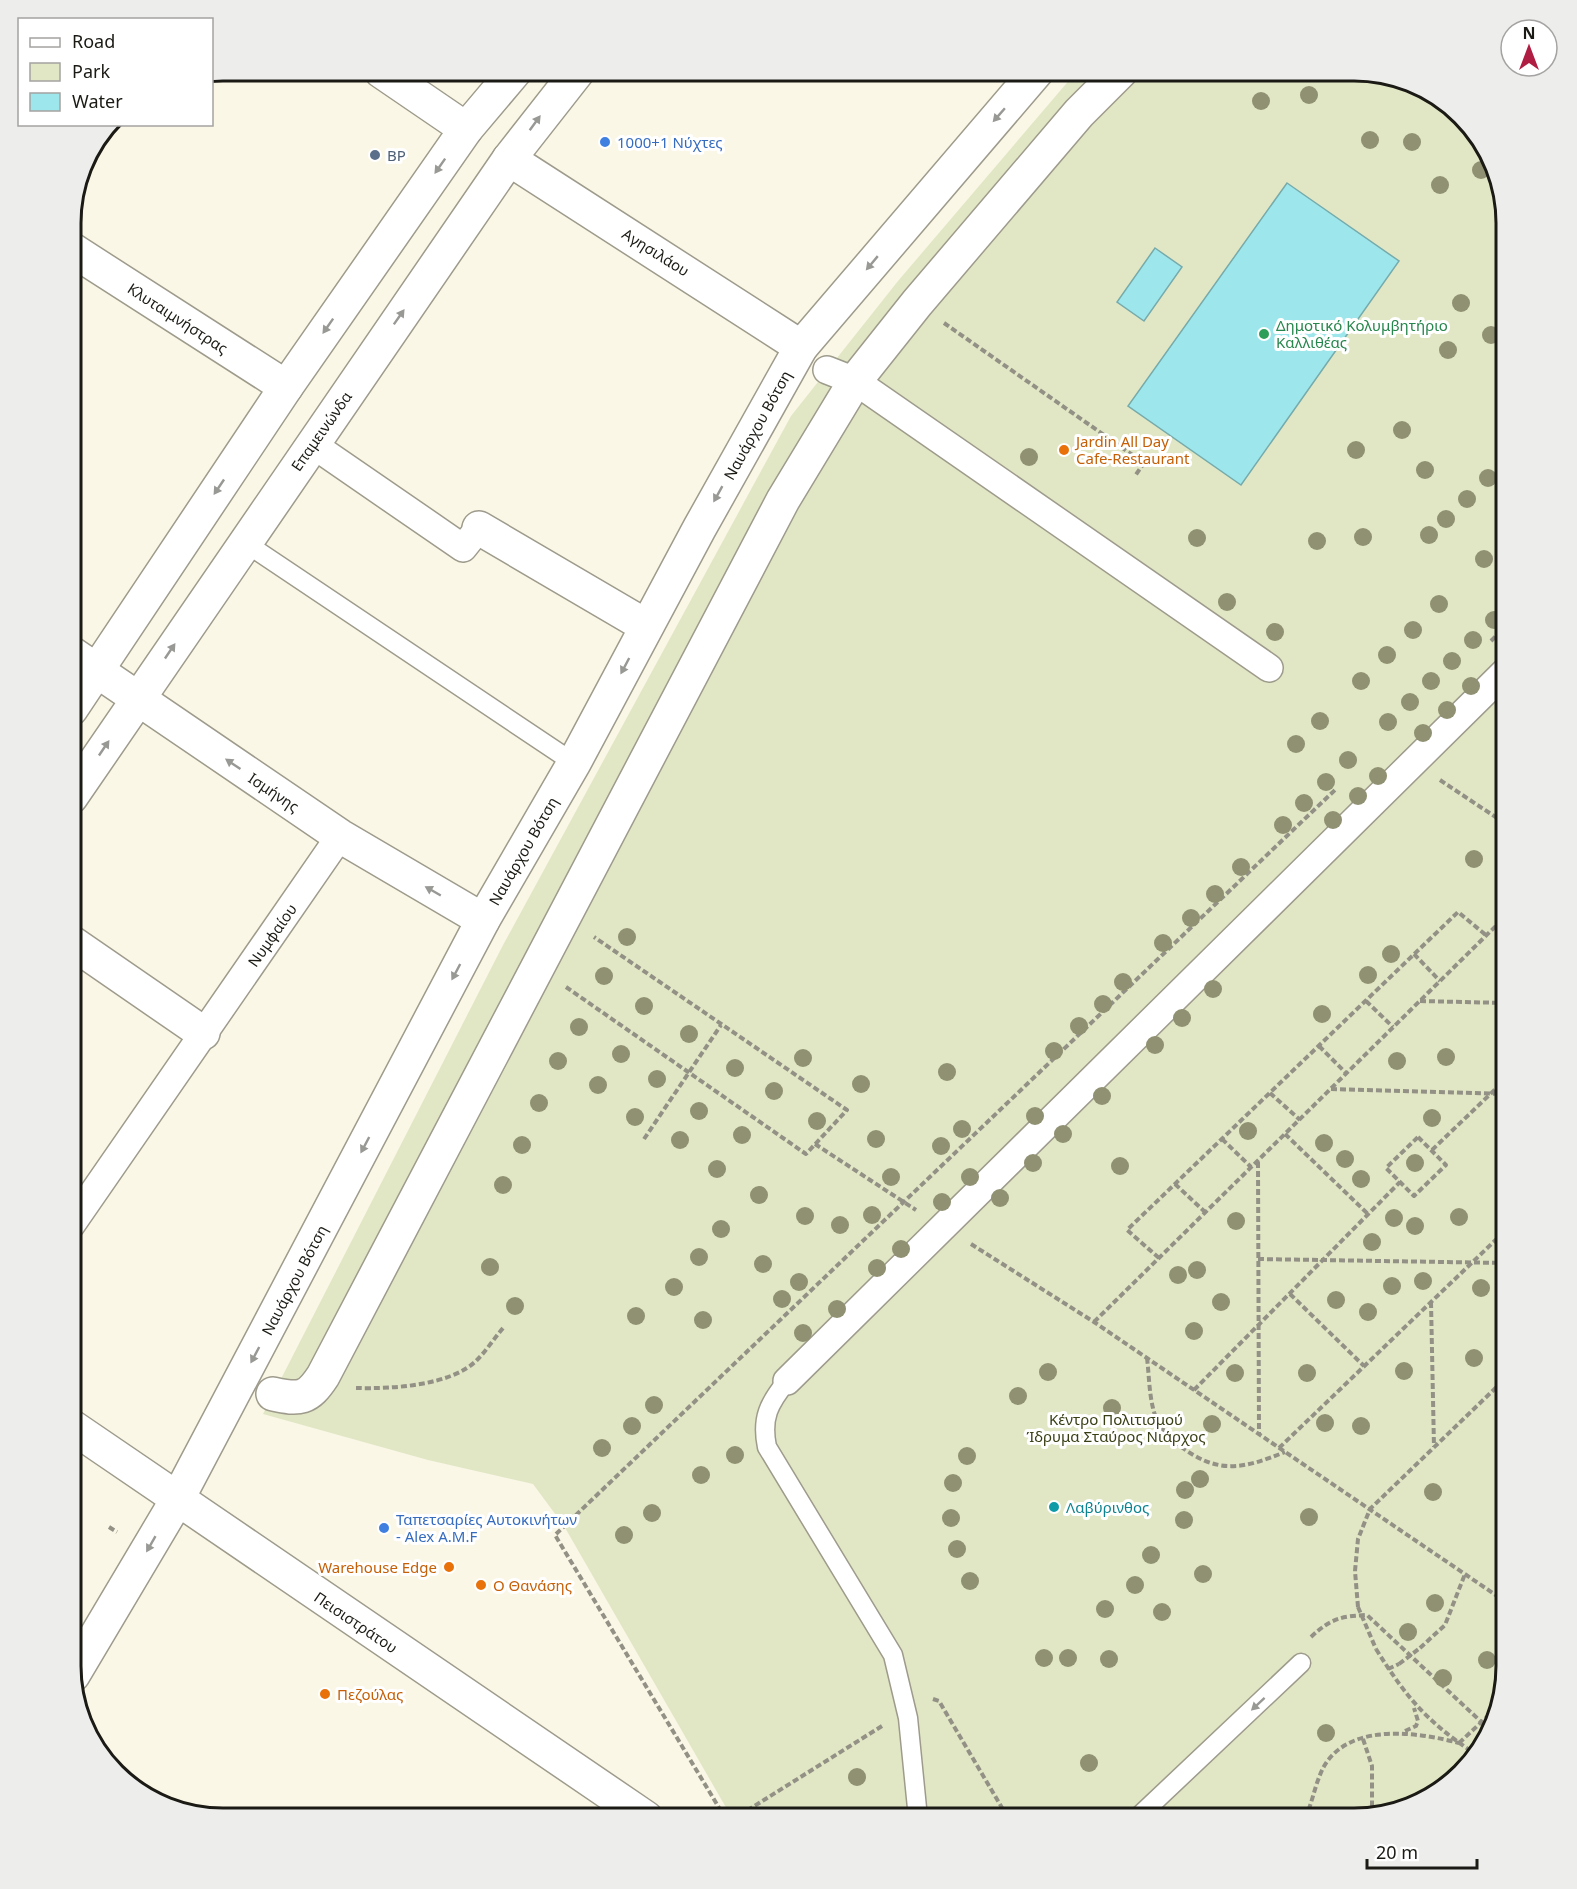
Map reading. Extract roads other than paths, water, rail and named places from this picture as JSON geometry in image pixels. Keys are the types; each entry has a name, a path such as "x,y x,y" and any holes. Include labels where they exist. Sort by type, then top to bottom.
{"street":[{"path":"397,81 466,129"},
{"path":"84,662 286,387 466,129 507,81"},
{"name":"Επαμεινώνδα","path":"81,782 509,159 570,81"},
{"name":"Ναυάρχου Βότση","path":"81,1662 177,1500 483,920 574,763 646,626 801,347 1028,81"},
{"path":"273,1394 293,1398 310,1394 323,1376 783,500 841,375 917,303 1079,113 1111,81"},
{"name":"Αγησιλάου","path":"509,159 801,347"},
{"name":"Κλυταιμνήστρας","path":"81,255 286,387"},
{"path":"841,375 1269,668"},
{"path":"312,444 463,548 479,528 646,626"},
{"name":"Ισμήνης","path":"84,662 340,836 483,920"},
{"path":"787,1381 952,1233 1496,681"},
{"name":"Νυμφαίου","path":"81,1210 340,836"},
{"path":"81,949 203,1033"},
{"name":"Πεισιστράτου","path":"81,1434 628,1808"}],"lane":[{"path":"244,542 574,763"},
{"path":"787,1381 772,1398 765,1413 763,1430 767,1447 893,1655 906,1712 917,1808"},
{"path":"239,1384 273,1394"},
{"path":"1148,1808 1301,1663"}],"water":[{"name":"Δημοτικό Κολυμβητήριο Καλλιθέας","path":"1287,183 1399,261 1241,485 1128,406"},
{"path":"1155,248 1182,267 1144,321 1117,302"}],"place":[{"name":"1000+1 Νύχτες","path":"605,142"},
{"name":"BP","path":"375,155"},
{"name":"Δημοτικό Κολυμβητήριο Καλλιθέας","path":"1264,334"},
{"name":"Jardin All Day Cafe-Restaurant","path":"1064,450"},
{"name":"Λαβύρινθος","path":"1054,1507"},
{"name":"Ταπετσαρίες Αυτοκινήτων - Alex A.M.F","path":"384,1528"},
{"name":"Warehouse Edge","path":"449,1567"},
{"name":"Ο Θανάσης","path":"481,1585"},
{"name":"Πεζούλας","path":"325,1694"}],"park label":[{"name":"Κέντρο Πολιτισμού Ίδρυμα Σταύρος Νιάρχος","path":"1116,1428"}]}
